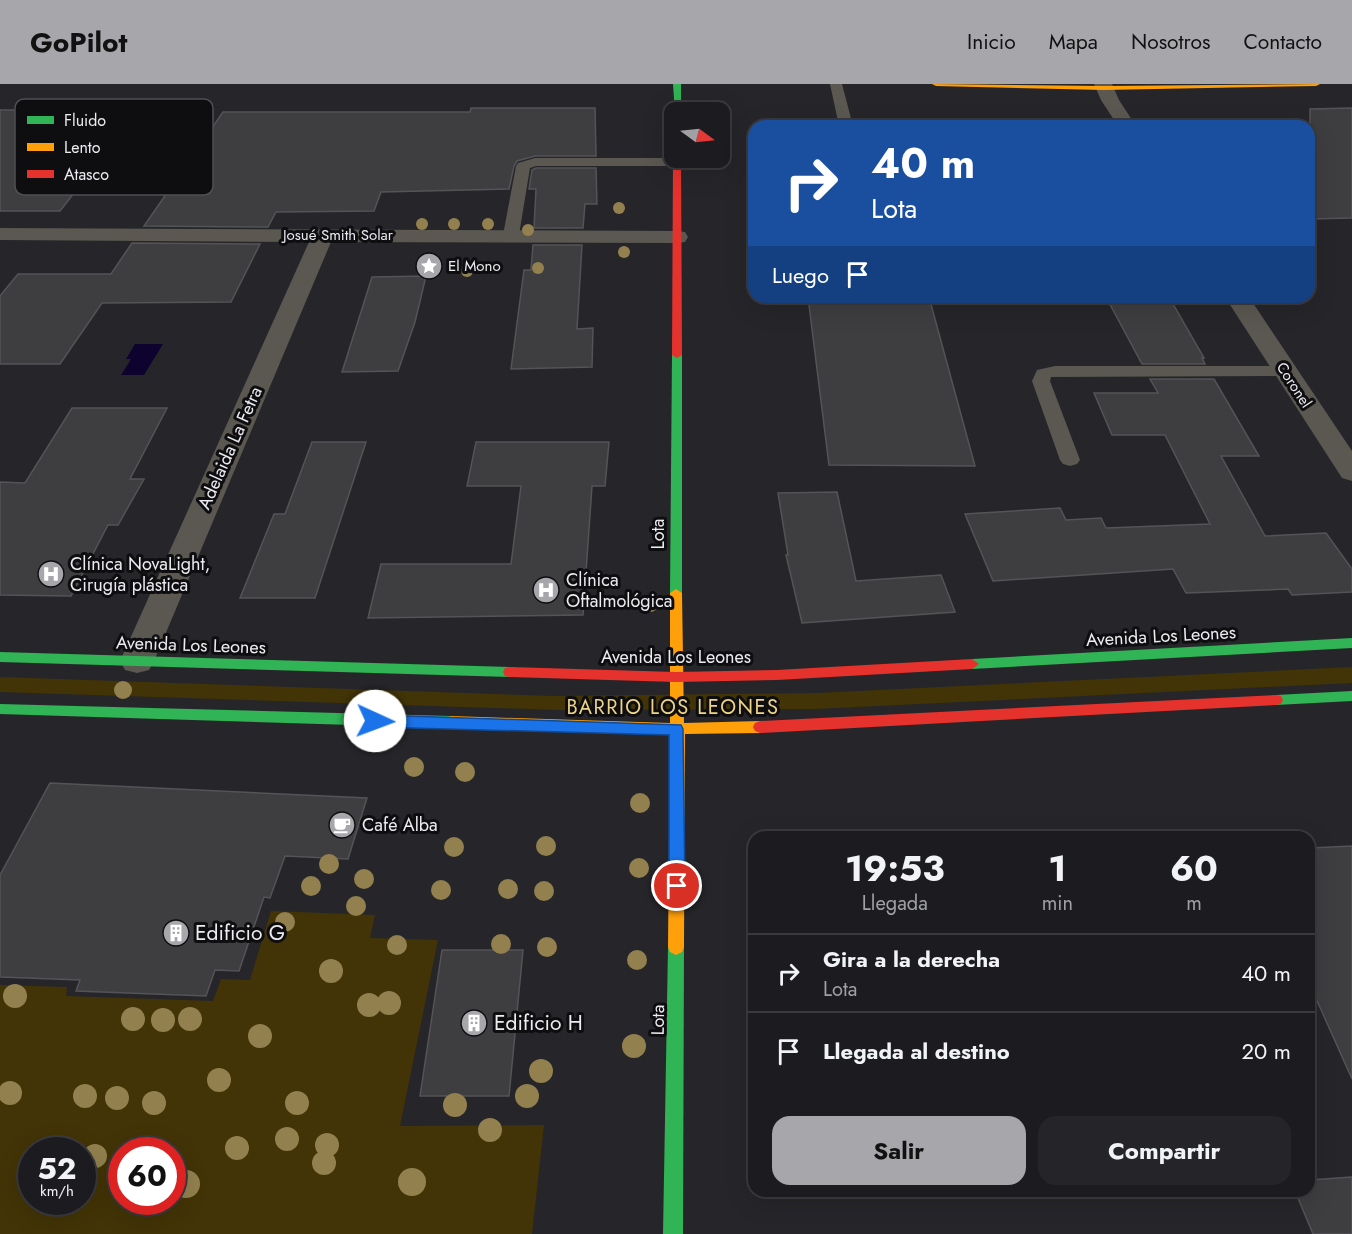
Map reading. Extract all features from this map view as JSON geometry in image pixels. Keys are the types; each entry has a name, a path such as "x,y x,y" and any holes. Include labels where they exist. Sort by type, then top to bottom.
{"main road":[{"path":"677,84 677,102"},
{"path":"936,84 1104,86 1316,84"},
{"name":"Lota","path":"673,1234 678,793 676,729 677,168"},
{"name":"Avenida Los Leones","path":"0,657 676,676 777,675 1352,643"},
{"path":"0,709 676,729 783,726 1352,696"}],"street":[{"path":"1104,86 1124,120"},
{"name":"Josué Smith Solar","path":"0,234 677,237"},
{"name":"Adelaida La Fetra","path":"137,661 323,235"},
{"name":"Coronel","path":"1241,303 1352,472"}],"lane":[{"path":"836,84 845,120"},
{"path":"511,235 523,166 535,162 664,160"},
{"path":"1070,460 1041,381 1043,374 1055,371 1285,371"}],"shaded area":[{"path":"135,344 163,344 144,375 121,375 131,359 126,359"},
{"path":"1352,667 1352,683 815,709 560,710 0,692 0,677 555,696 817,693"},
{"path":"271,911 375,915 370,938 438,940 400,1126 544,1125 532,1234 0,1234 0,985 67,987 66,996 213,1001 221,979 250,980"}],"building":[{"path":"471,108 595,108 596,156 535,156 517,161 509,189 381,192 374,211 276,212 268,227 144,226 165,195 213,195 213,126 223,112 470,112"},
{"path":"1352,108 1352,218 1315,219 1315,120 1310,120 1310,109"},
{"path":"0,110 15,110 15,195 72,195 60,211 0,211"},
{"path":"536,168 596,168 597,204 585,204 583,228 534,228 536,189 529,189 532,170"},
{"path":"132,243 260,244 231,302 102,303 60,364 0,364 0,296 18,274 111,274"},
{"path":"533,245 582,245 577,329 593,328 592,367 511,369 524,270 531,270"},
{"path":"426,276 415,322 398,371 342,372 372,277"},
{"path":"809,303 931,303 975,466 829,465"},
{"path":"1109,303 1172,303 1204,358 1202,358 1205,364 1142,364"},
{"path":"1150,379 1214,379 1259,456 1221,456 1265,536 1326,533 1352,569 1352,592 1292,595 1288,589 1186,593 1173,569 993,581 965,514 1060,508 1066,520 1101,518 1106,528 1210,524 1165,435 1112,435 1094,393 1158,393"},
{"path":"72,408 167,408 130,479 144,479 118,525 108,525 71,596 0,595 0,482 25,483"},
{"path":"312,442 366,442 315,598 240,598 274,514 285,514"},
{"path":"476,442 609,442 605,486 592,486 583,615 368,618 381,564 511,564 521,486 467,486"},
{"path":"837,492 856,581 941,575 955,612 802,623 786,555 788,555 778,493"},
{"path":"50,783 367,798 348,859 285,856 270,898 264,897 239,971 215,970 206,996 76,991 80,980 0,977 0,875"},
{"path":"1352,846 1352,1079 1315,996 1315,848"},
{"name":"Edificio H","path":"442,950 523,950 509,1096 420,1096"},
{"path":"1352,1177 1352,1234 1313,1234 1298,1197 1315,1197 1315,1180"}],"traffic: fast":[{"path":"677,84 677,102"},
{"path":"676,593 677,355"},
{"path":"972,664 1352,643"},
{"path":"0,657 510,672"},
{"path":"1276,700 1352,696"},
{"path":"0,709 451,722"},
{"path":"673,1234 676,947"}],"traffic: slow":[{"path":"936,84 1104,88 1316,84"},
{"path":"676,593 678,793 676,947"},
{"path":"451,722 676,729 760,727"}],"traffic: jam":[{"path":"677,168 677,355"},
{"path":"510,672 676,677 777,675 972,664"},
{"path":"760,727 1276,700"}],"place":[{"name":"El Mono","path":"429,266"},
{"name":"Clínica NovaLight, Cirugía plástica","path":"51,574"},
{"name":"Clínica Oftalmológica","path":"546,590"},
{"name":"Café Alba","path":"342,825"},
{"name":"Edificio G","path":"176,933"},
{"name":"Edificio H","path":"474,1023"}],"district":[{"name":"BARRIO LOS LEONES","path":"673,707"}],"route":[{"path":"375,721 676,729 677,886"}]}
